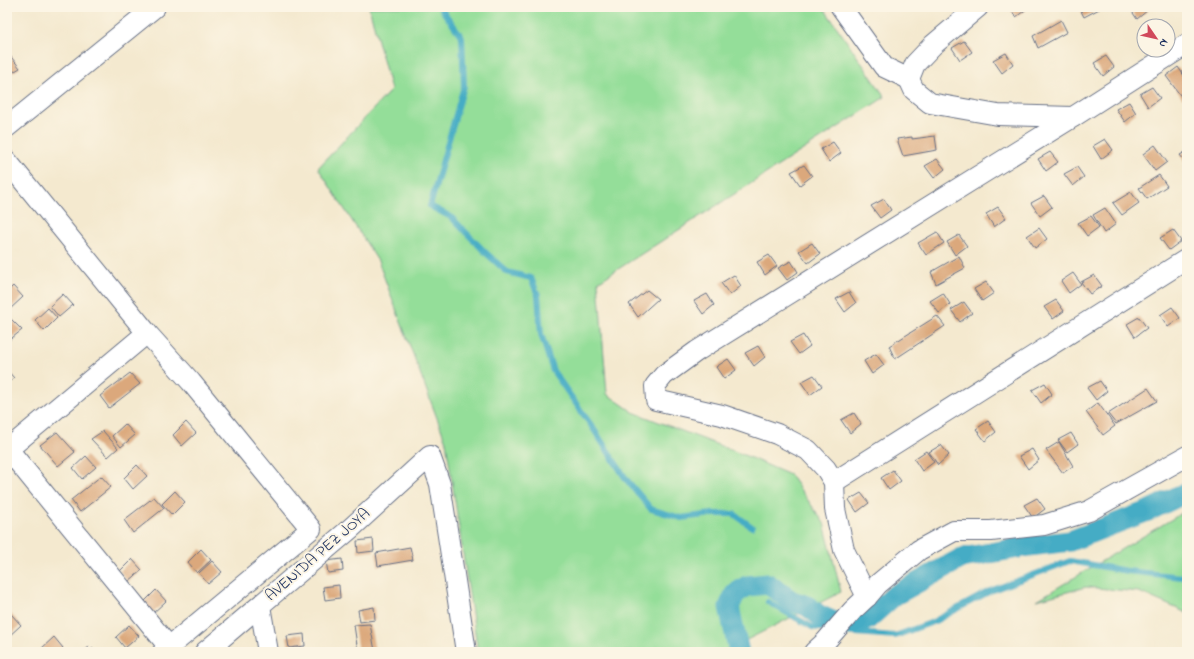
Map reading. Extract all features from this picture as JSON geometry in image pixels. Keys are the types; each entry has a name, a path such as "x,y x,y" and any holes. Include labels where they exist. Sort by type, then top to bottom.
{"street":[{"path":"7,127 155,7"},
{"path":"841,7 884,67 908,79 914,90 930,103 998,114 1073,117"},
{"path":"908,79 915,64 933,44 978,7"},
{"path":"860,604 844,550 835,509 834,482 826,469 808,450 777,434 722,415 656,400 655,386 664,375 697,351 1073,117 1187,44"},
{"path":"7,161 147,334 7,449 166,650"},
{"path":"834,482 1187,259"},
{"name":"AVENIDA PEZ JOYA","path":"147,334 191,382 311,529 166,650"},
{"name":"AVENIDA PEZ JOYA","path":"205,652 350,529 430,456 440,484 466,652"},
{"path":"820,647 878,584 919,550 954,531 991,531 1044,525 1089,511 1187,456"},
{"path":"260,606 268,652"}],"green space":[{"path":"369,7 823,7 885,97 598,282 607,394 633,412 744,455 790,475 824,523 841,592 723,652 478,652 446,442 378,261 318,168 391,90"},
{"path":"1187,510 1187,613 1139,592 1086,587 1037,600"}],"building":[{"path":"1009,7 1027,7 1028,8 1016,17"},
{"path":"1079,7 1103,7 1084,17"},
{"path":"1129,7 1146,7 1148,10 1136,18"},
{"path":"1061,20 1067,32 1038,48 1033,36"},
{"path":"964,41 972,52 960,60 952,48"},
{"path":"7,52 20,68 8,75 7,74"},
{"path":"1006,53 1013,64 1002,73 993,60"},
{"path":"1106,56 1114,67 1103,76 1094,63"},
{"path":"1178,67 1187,80 1187,96 1183,99 1166,76"},
{"path":"1152,87 1160,98 1148,107 1140,94"},
{"path":"1129,102 1136,113 1125,122 1116,109"},
{"path":"935,136 937,150 903,156 897,139 912,137 912,139"},
{"path":"1105,139 1113,150 1101,159 1093,146"},
{"path":"833,142 841,153 829,162 821,149"},
{"path":"1155,145 1167,162 1155,171 1143,154"},
{"path":"1187,151 1187,164 1180,155"},
{"path":"1050,152 1058,162 1046,171 1038,159"},
{"path":"937,159 945,169 934,178 925,166"},
{"path":"804,165 812,176 800,185 791,172"},
{"path":"1077,167 1084,177 1073,186 1064,174"},
{"path":"1159,175 1167,186 1147,199 1139,188"},
{"path":"1131,192 1139,203 1122,215 1113,203"},
{"path":"1044,196 1052,207 1040,216 1031,203"},
{"path":"884,199 891,210 880,218 871,206"},
{"path":"998,207 1006,218 994,227 986,214"},
{"path":"1105,208 1116,224 1104,233 1093,215"},
{"path":"1091,216 1099,227 1087,236 1078,223"},
{"path":"1039,228 1047,239 1035,248 1027,236"},
{"path":"1173,230 1181,241 1169,250 1160,238"},
{"path":"937,232 944,243 926,255 918,243"},
{"path":"959,235 967,246 955,255 947,242"},
{"path":"812,243 820,254 808,263 799,251"},
{"path":"769,255 777,266 765,275 757,262"},
{"path":"959,256 965,268 936,284 931,272"},
{"path":"791,261 798,272 787,280 778,268"},
{"path":"1073,273 1081,284 1069,293 1061,281"},
{"path":"734,275 741,286 730,295 721,283"},
{"path":"1094,275 1102,286 1090,294 1081,282"},
{"path":"986,282 994,293 982,301 974,289"},
{"path":"13,286 23,297 9,310 7,307 7,292"},
{"path":"647,290 658,299 638,317 629,304"},
{"path":"849,292 856,303 845,312 836,299"},
{"path":"943,293 950,304 939,313 930,301"},
{"path":"63,294 73,305 59,317 50,306"},
{"path":"707,294 714,305 703,314 694,301"},
{"path":"1056,300 1064,311 1053,319 1044,307"},
{"path":"964,302 972,313 960,322 951,310"},
{"path":"1172,307 1180,318 1168,327 1160,315"},
{"path":"48,308 57,318 44,331 35,320"},
{"path":"7,315 22,330 8,341 7,340"},
{"path":"937,316 945,326 895,359 889,346"},
{"path":"1139,317 1147,328 1135,337 1127,324"},
{"path":"803,335 810,346 799,354 790,342"},
{"path":"758,346 765,357 754,366 745,353"},
{"path":"876,354 884,365 872,374 864,361"},
{"path":"728,359 736,370 724,379 716,367"},
{"path":"7,370 14,378 7,383"},
{"path":"130,373 140,384 109,408 100,396"},
{"path":"814,375 822,386 810,395 801,382"},
{"path":"1100,381 1107,391 1096,400 1087,388"},
{"path":"1045,383 1052,394 1041,403 1032,390"},
{"path":"1148,388 1157,401 1116,424 1108,414"},
{"path":"1098,403 1115,426 1103,435 1086,412"},
{"path":"854,413 861,424 850,433 841,420"},
{"path":"988,421 996,432 985,441 976,429"},
{"path":"186,422 196,433 182,446 173,435"},
{"path":"125,424 135,435 121,447 112,436"},
{"path":"103,431 118,448 108,457 91,439"},
{"path":"57,432 75,452 58,466 40,445"},
{"path":"1071,433 1078,444 1067,452 1058,440"},
{"path":"1059,442 1073,466 1063,473 1046,450"},
{"path":"941,445 949,455 938,465 929,452"},
{"path":"1032,449 1039,460 1028,469 1019,456"},
{"path":"926,451 934,462 922,471 914,459"},
{"path":"86,456 96,467 82,479 73,468"},
{"path":"137,465 147,476 133,489 124,478"},
{"path":"893,470 901,481 889,490 881,478"},
{"path":"101,476 111,487 80,512 71,500"},
{"path":"175,491 185,502 172,515 162,504"},
{"path":"861,493 869,503 857,512 849,500"},
{"path":"154,497 164,508 133,533 124,520"},
{"path":"1037,498 1045,509 1033,518 1024,505"},
{"path":"373,539 374,551 358,553 357,541"},
{"path":"410,547 413,560 378,566 376,553"},
{"path":"201,549 211,560 197,573 188,562"},
{"path":"132,559 142,570 128,582 120,571"},
{"path":"342,559 343,571 328,573 326,561"},
{"path":"212,561 222,572 208,584 199,573"},
{"path":"339,585 340,598 325,600 323,587"},
{"path":"156,590 166,601 152,614 143,603"},
{"path":"374,607 375,620 360,622 358,610"},
{"path":"11,614 21,625 7,638 7,618"},
{"path":"370,624 375,651 358,652 354,625"},
{"path":"129,625 139,636 125,648 116,637"},
{"path":"304,634 305,646 289,648 287,636"},
{"path":"54,637 63,648 59,652 43,652 41,649"},
{"path":"90,646 96,652 83,652"}],"waterway":[{"path":"440,7 462,37 464,86 430,206 451,217 507,272 531,278 538,295 541,334 553,371 591,425 626,479 651,509 681,518 713,514 734,514 752,527"},
{"path":"739,652 729,607 735,594 747,586 768,584 792,601 807,606 819,615 841,625 857,625 868,619 895,595 962,558 1029,546 1070,541 1148,511 1187,492"},
{"path":"768,602 812,627 856,633 895,636 933,622 990,591 1070,561 1127,571 1182,577 1187,573"}]}
